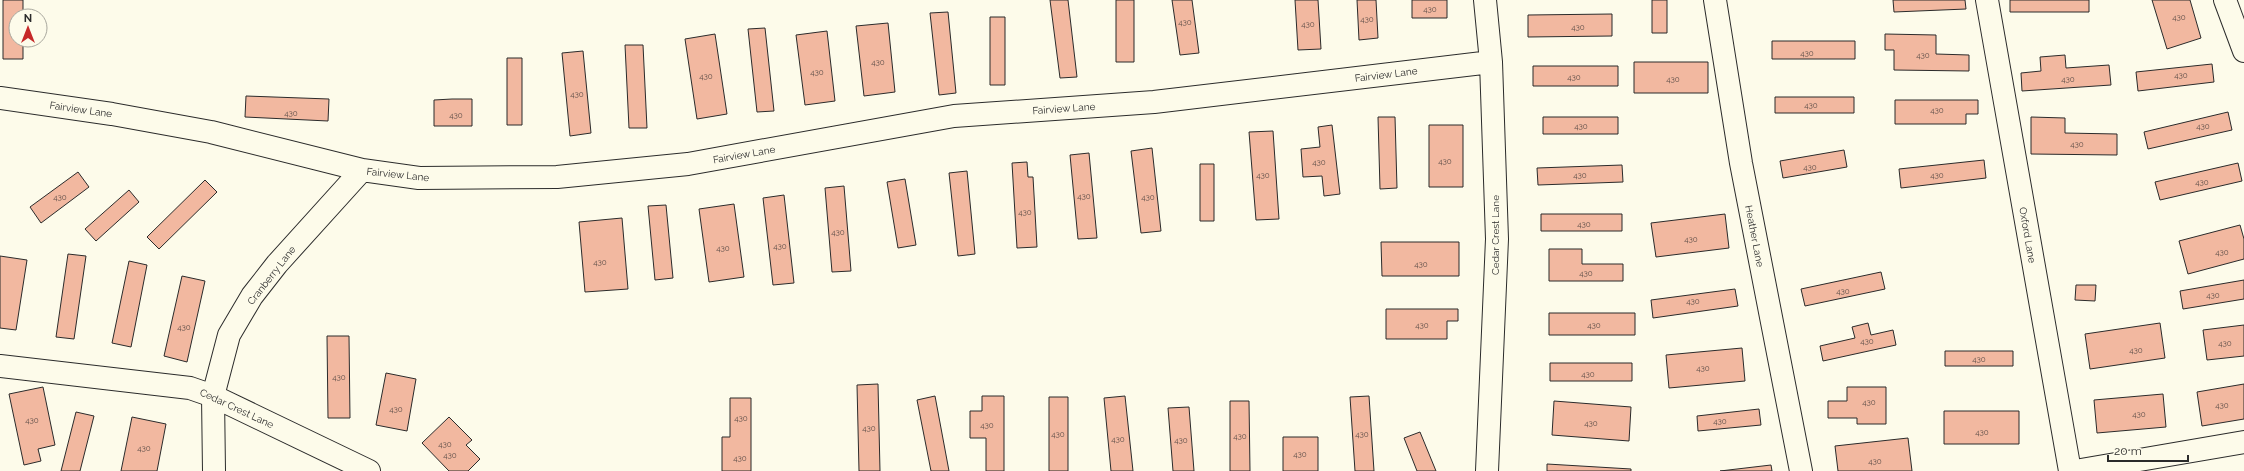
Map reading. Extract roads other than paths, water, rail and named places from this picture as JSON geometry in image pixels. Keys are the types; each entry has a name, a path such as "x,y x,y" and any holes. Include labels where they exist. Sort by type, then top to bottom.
{"street":[{"name":"Cedar Crest Lane","path":"1485,0 1491,62 1497,239 1486,471"},
{"name":"Heather Lane","path":"1715,0 1741,163 1801,471"},
{"name":"Oxford Lane","path":"1986,0 2070,471"},
{"path":"2225,0 2244,51"},
{"name":"Fairview Lane","path":"0,98 112,114 211,132 362,170 419,178 557,178 688,164 954,116 1154,102 1491,62"},
{"name":"Cranberry Lane","path":"214,471 213,396 229,335 252,296 277,264 362,170"},
{"name":"Cedar Crest Lane","path":"0,366 190,388 213,396 369,471"},
{"path":"2075,471 2244,442"}]}
